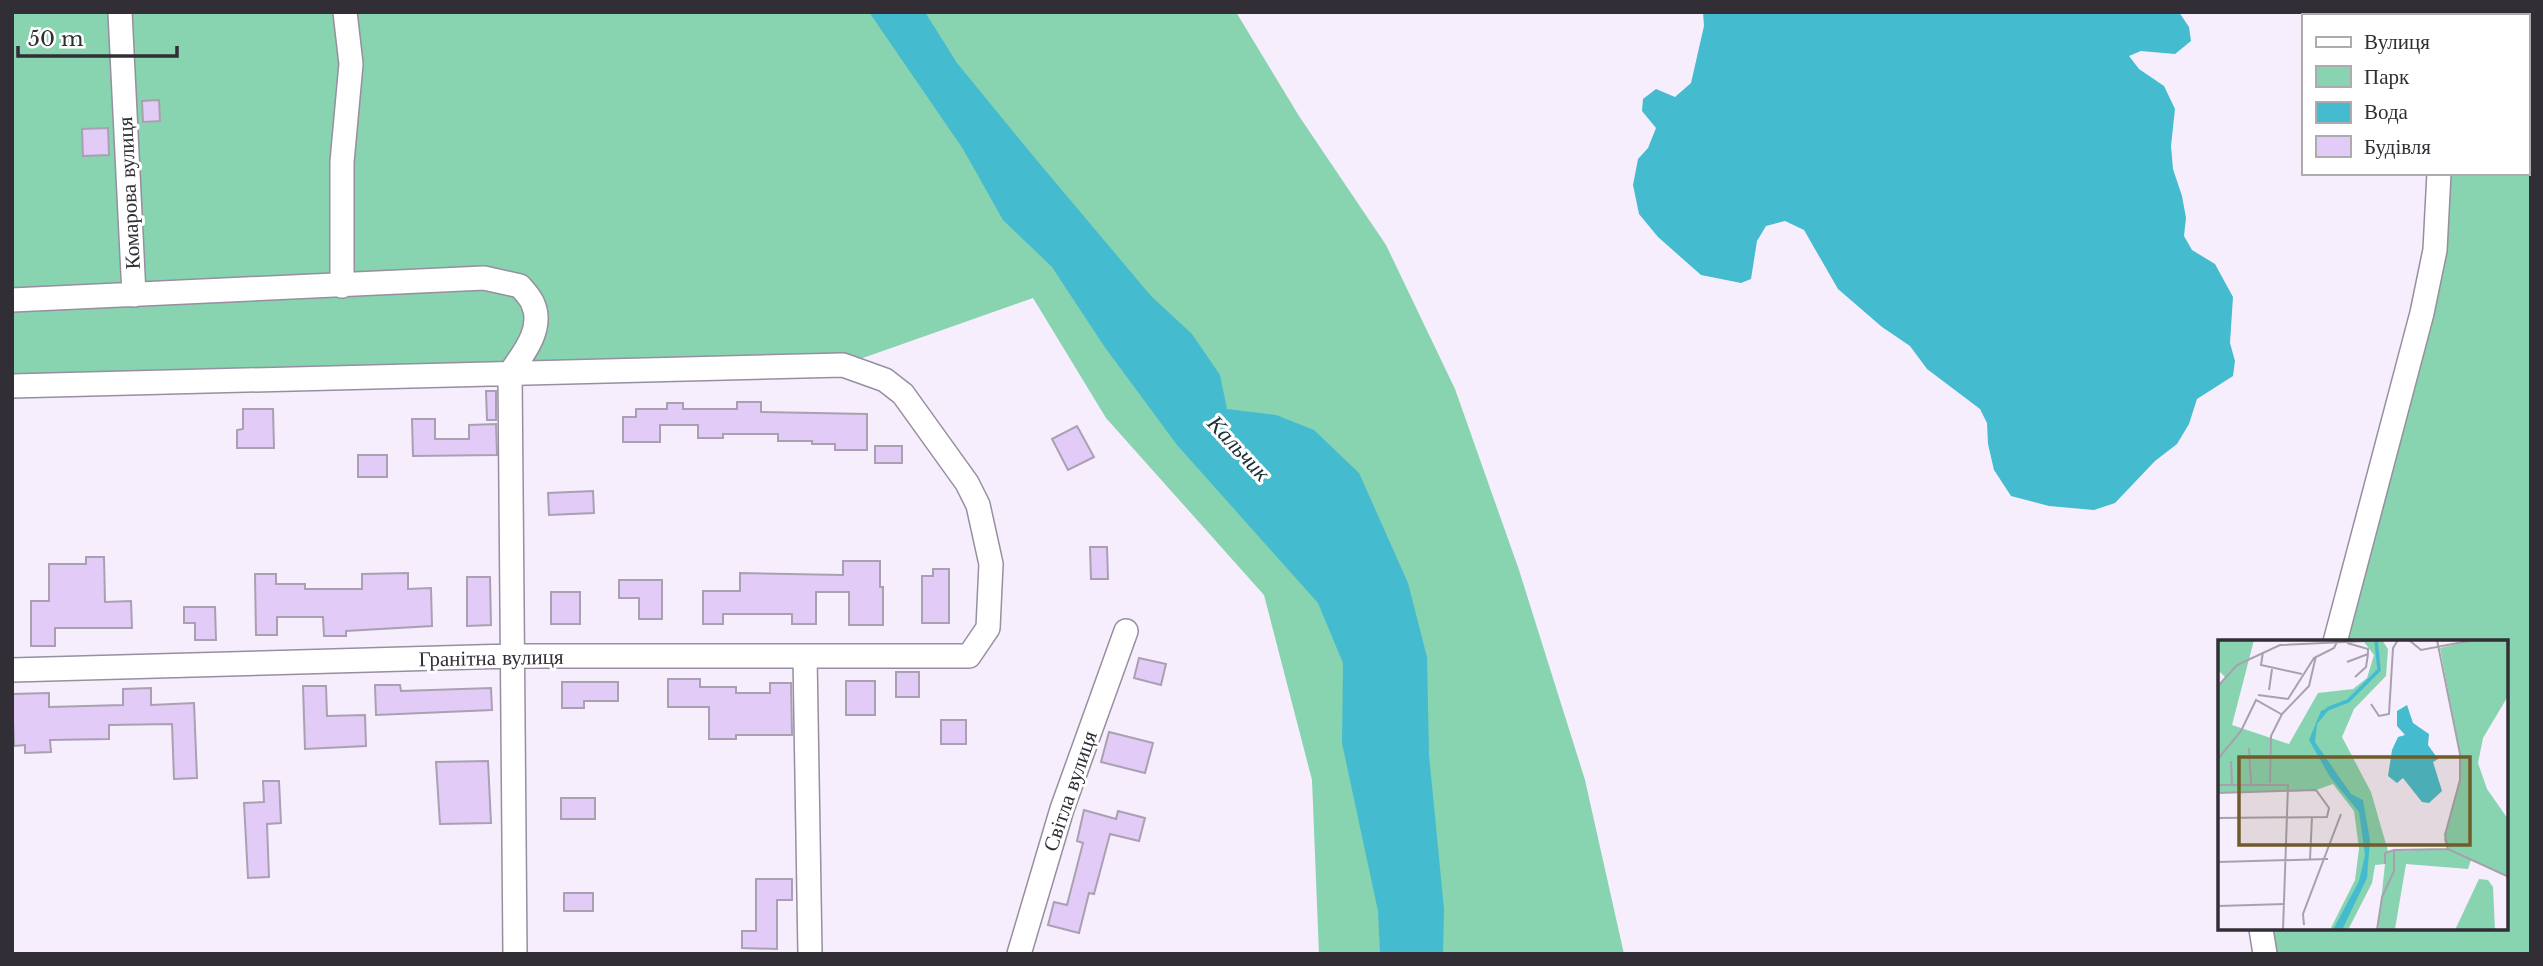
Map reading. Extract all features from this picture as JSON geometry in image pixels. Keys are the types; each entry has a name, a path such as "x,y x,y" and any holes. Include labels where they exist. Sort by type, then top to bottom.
{"street":[{"name":"Комарова вулиця","path":"12,300 134,295 120,12"},
{"path":"342,286 342,162 351,64 345,12"},
{"path":"2336,640 2422,313 2435,250 2440,175"},
{"path":"134,295 484,278 520,286 534,305 536,325 530,343 510,373 515,954"},
{"name":"Гранітна вулиця","path":"12,670 514,656 969,656 988,628 991,564 978,505 967,483 904,394 885,380 843,365 510,373"},
{"path":"12,386 510,373"},
{"name":"Світла вулиця","path":"1019,954 1062,809 1126,631"},
{"path":"805,656 810,954"},
{"path":"2261,931 2265,954"}],"green space":[{"path":"12,12 1236,12 1299,116 1386,245 1455,389 1519,570 1585,780 1624,954 1319,954 1312,780 1264,595 1106,418 1033,298 843,365 12,386"},
{"path":"2531,12 2531,954 2265,954 2261,931 2508,931 2508,640 2336,640 2422,313 2439,175 2529,175 2529,14 2432,14"}],"water":[{"name":"Кальчик","path":"869,12 925,12 957,63 1034,157 1151,296 1192,334 1220,375 1227,409 1276,415 1314,430 1359,473 1408,583 1427,657 1429,755 1444,909 1443,954 1380,954 1378,911 1342,743 1343,663 1318,603 1177,445 1104,346 1052,267 1003,220 963,149"},
{"path":"1703,12 2179,12 2189,27 2191,41 2175,54 2141,51 2129,56 2139,69 2164,86 2175,109 2171,146 2173,169 2186,218 2184,236 2192,250 2215,264 2233,297 2230,343 2235,361 2233,376 2197,399 2189,424 2177,444 2155,461 2115,503 2094,510 2049,506 2011,496 1994,470 1988,444 1987,423 1980,409 1927,369 1910,346 1882,327 1838,289 1804,230 1785,221 1766,226 1757,241 1751,279 1741,283 1701,275 1658,237 1639,214 1633,185 1638,159 1648,148 1656,128 1642,111 1643,99 1656,89 1675,97 1691,83 1704,26"}],"building":[{"path":"159,100 160,121 143,122 142,101"},
{"path":"108,128 109,155 83,156 82,129"},
{"path":"486,391 496,391 496,420 487,420"},
{"path":"737,402 761,402 761,412 867,414 867,450 835,450 835,444 812,444 812,441 778,441 778,434 723,434 723,438 698,438 698,425 660,425 660,442 623,442 623,417 636,417 636,409 667,409 667,403 683,403 683,409 737,409"},
{"path":"243,409 273,409 274,448 237,448 237,430 243,429"},
{"path":"412,419 435,419 435,439 469,439 469,425 496,424 497,455 413,456"},
{"path":"1077,426 1094,457 1068,470 1052,439"},
{"path":"875,446 902,446 902,463 875,463"},
{"path":"358,455 387,455 387,477 358,477"},
{"path":"593,491 594,513 549,515 548,493"},
{"path":"1090,547 1107,547 1108,579 1091,579"},
{"path":"86,557 104,557 105,602 131,601 132,628 55,628 55,646 31,646 31,601 49,601 49,564 86,564"},
{"path":"843,561 880,561 883,625 849,625 849,592 816,592 816,624 792,624 792,614 723,614 723,624 703,624 703,591 740,591 740,573 843,575"},
{"path":"933,569 949,569 949,623 922,623 922,576 933,576"},
{"path":"408,573 408,589 431,588 432,626 346,631 346,636 324,636 323,617 277,617 277,635 256,635 255,574 276,574 276,584 305,584 305,589 362,589 362,574"},
{"path":"467,577 490,577 491,625 467,626"},
{"path":"619,580 662,580 662,619 639,619 639,598 619,598"},
{"path":"551,592 580,592 580,624 551,624"},
{"path":"184,607 215,607 216,640 195,640 195,623 184,623"},
{"path":"1139,658 1166,664 1161,685 1134,678"},
{"path":"896,672 919,672 919,697 896,697"},
{"path":"668,679 700,679 700,687 736,687 736,693 770,693 770,683 791,683 792,735 736,735 736,739 709,739 709,707 668,707"},
{"path":"846,681 875,681 875,715 846,715"},
{"path":"562,682 618,682 618,701 584,701 584,708 562,708"},
{"path":"375,685 400,685 401,691 491,688 492,710 376,715"},
{"path":"303,686 326,686 327,716 365,715 366,746 305,749"},
{"path":"151,688 151,705 194,703 197,778 174,779 172,724 109,725 109,739 50,740 51,752 25,753 25,745 14,746 12,694 49,693 49,707 123,705 123,689"},
{"path":"941,720 966,720 966,744 941,744"},
{"path":"1109,732 1153,743 1145,773 1101,762"},
{"path":"488,761 491,823 440,824 436,762"},
{"path":"263,781 279,781 281,823 267,824 269,877 248,878 244,803 264,802"},
{"path":"561,798 595,798 595,819 561,819"},
{"path":"1084,810 1116,819 1118,811 1145,818 1139,841 1110,834 1094,894 1089,893 1079,933 1048,925 1054,902 1067,905 1083,843 1077,841"},
{"path":"756,879 792,879 792,900 777,900 777,949 742,948 742,931 756,931"},
{"path":"564,893 593,893 593,911 564,911"}]}
